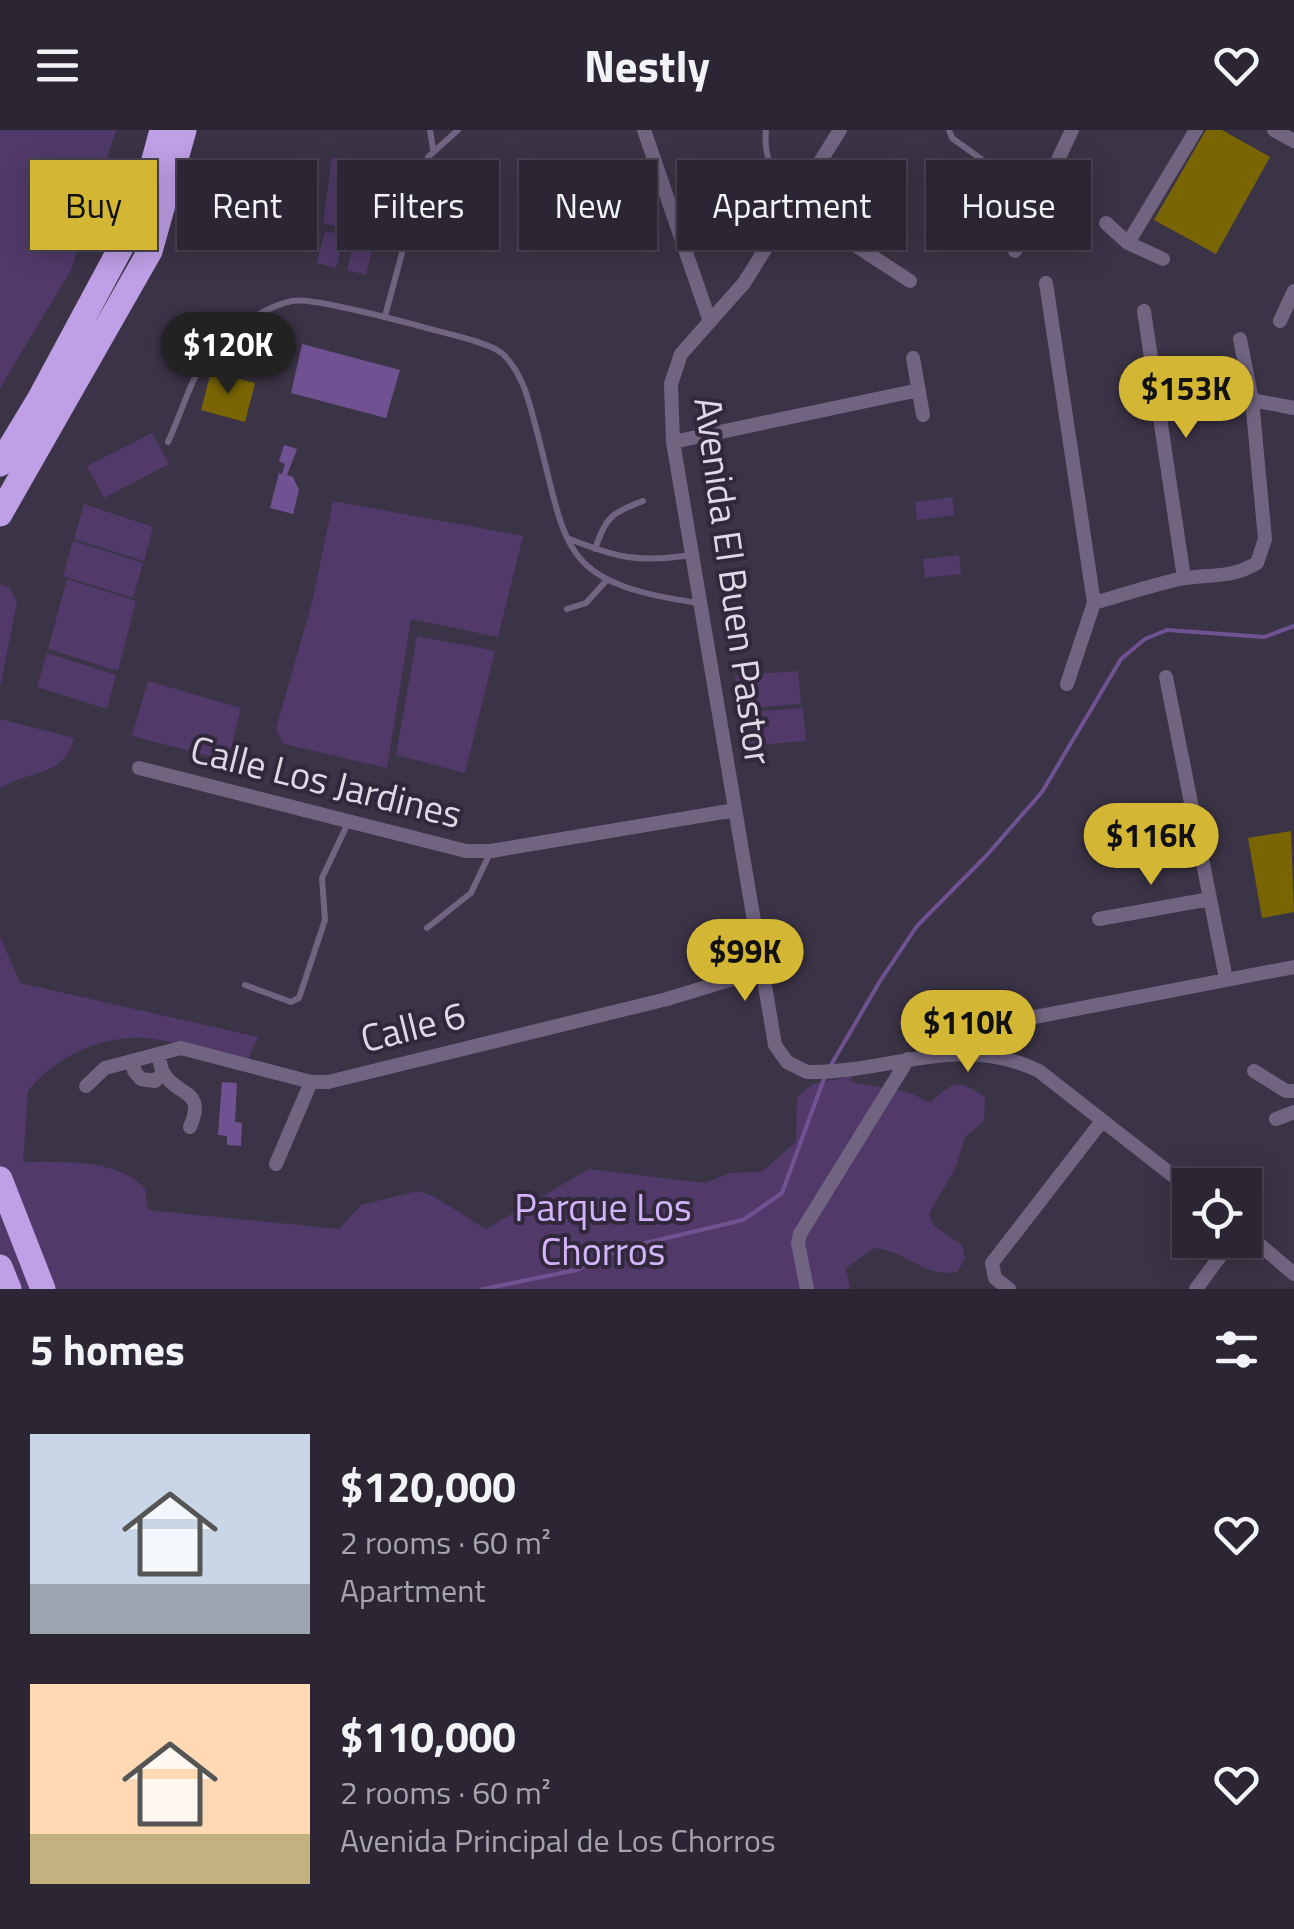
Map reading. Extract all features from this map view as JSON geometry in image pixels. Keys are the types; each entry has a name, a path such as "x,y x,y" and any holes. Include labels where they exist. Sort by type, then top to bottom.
{"highway":[{"path":"0,464 140,212 162,130"},
{"path":"0,514 150,252 184,130"},
{"path":"0,1179 43,1289"},
{"path":"0,1267 8,1289"}],"street":[{"path":"644,130 710,322"},
{"name":"Avenida El Buen Pastor","path":"822,160 840,130"},
{"path":"1015,251 1072,130"},
{"path":"1128,243 1196,130"},
{"path":"1274,130 1294,140"},
{"path":"1106,223 1128,243 1163,259"},
{"name":"Avenida El Buen Pastor","path":"766,250 744,283 687,344 672,373 674,442 771,1032 787,1062 807,1072 908,1059"},
{"path":"867,250 910,280"},
{"path":"1046,282 1094,603 1067,684"},
{"path":"1280,322 1294,291"},
{"path":"1144,311 1184,578"},
{"path":"1094,603 1184,578 1240,573 1257,563 1265,539 1252,400 1240,339"},
{"path":"913,358 923,415"},
{"path":"674,442 919,390"},
{"path":"1252,400 1294,408"},
{"path":"1166,677 1226,979"},
{"name":"Calle Los Jardines","path":"139,768 466,851 491,851 735,810"},
{"path":"1100,919 1210,900"},
{"path":"931,1056 988,1026 1294,967"},
{"name":"Calle 6","path":"86,1086 104,1068 181,1048 311,1082 328,1082 668,999 762,970"},
{"path":"807,1289 798,1243 800,1234 908,1059 980,1053 1024,1064 1172,1175"},
{"path":"159,1055 163,1074 192,1097 197,1112 190,1127"},
{"path":"134,1061 134,1071 141,1080 155,1080 163,1074"},
{"path":"1254,1070 1286,1091 1294,1091"},
{"path":"276,1164 311,1082"},
{"path":"1276,1119 1294,1112"},
{"path":"1009,1289 995,1278 992,1263 1102,1121"},
{"path":"1262,1247 1294,1274"},
{"path":"1196,1289 1219,1258"}],"lane":[{"path":"430,130 433,150"},
{"path":"385,316 428,157 458,130"},
{"path":"757,130 765,142"},
{"path":"766,130 769,160"},
{"path":"949,130 952,138 982,160"},
{"path":"168,442 208,354 256,316 294,300 385,316 500,350 525,386 566,538 582,564 606,581 644,595 700,603"},
{"path":"594,549 612,513 643,501"},
{"path":"566,538 594,549 650,561 692,555"},
{"path":"567,609 586,604 606,581"},
{"path":"244,985 292,1002 299,998 325,920 322,878 349,820"},
{"path":"426,928 471,893 491,851"}],"green space":[{"path":"0,130 116,130 106,160 30,160 30,250 77,250 71,270 0,388"},
{"path":"332,157 345,160 337,160 337,226 323,223"},
{"path":"325,231 337,234 337,250 340,250 336,268 317,263"},
{"path":"352,250 372,250 366,275 347,270"},
{"path":"152,433 169,464 104,498 87,466"},
{"path":"952,497 955,515 917,520 915,502"},
{"path":"333,501 523,536 498,637 411,619 387,768 284,744 276,729 313,599"},
{"path":"84,504 153,527 144,561 74,539"},
{"path":"73,541 143,563 133,598 63,576"},
{"path":"959,555 961,574 925,578 923,559"},
{"path":"67,579 136,601 118,671 48,649"},
{"path":"0,584 10,588 17,602 0,687"},
{"path":"417,636 495,651 465,773 396,755"},
{"path":"47,653 116,675 107,709 37,687"},
{"path":"798,671 801,704 737,709 735,676"},
{"path":"148,681 241,708 228,761 132,736"},
{"path":"803,708 806,741 742,746 740,713"},
{"path":"0,719 74,738 69,751 53,767 0,789"},
{"name":"Parque Los Chorros","path":"0,937 20,983 258,1037 246,1064 154,1039 101,1043 68,1057 28,1091 23,1162 88,1164 120,1172 145,1189 148,1210 339,1229 361,1205 418,1191 486,1229 589,1169 705,1183 730,1173 761,1172 796,1142 797,1097 813,1084 852,1076 850,1081 910,1093 924,1101 931,1102 957,1085 985,1097 984,1121 965,1137 955,1169 929,1213 933,1225 962,1245 965,1259 957,1272 946,1273 874,1248 846,1268 850,1289 0,1289"}],"shaded area":[{"path":"302,344 400,370 386,418 291,393"},
{"path":"284,445 297,449 287,475 293,477 299,490 293,514 270,508 285,464 279,461"},
{"path":"222,1082 237,1083 235,1122 242,1123 241,1146 227,1145 227,1136 218,1135"}],"building":[{"path":"1206,130 1222,130 1270,157 1216,254 1154,220"},
{"path":"211,372 255,383 245,422 201,410"},
{"path":"1291,831 1294,912 1262,918 1248,838"}],"waterway":[{"path":"831,1065 917,926 1042,792 1121,659 1145,639 1167,630 1264,637 1294,626"},
{"path":"483,1289 576,1270 620,1249 743,1220 782,1193 826,1073"}]}
